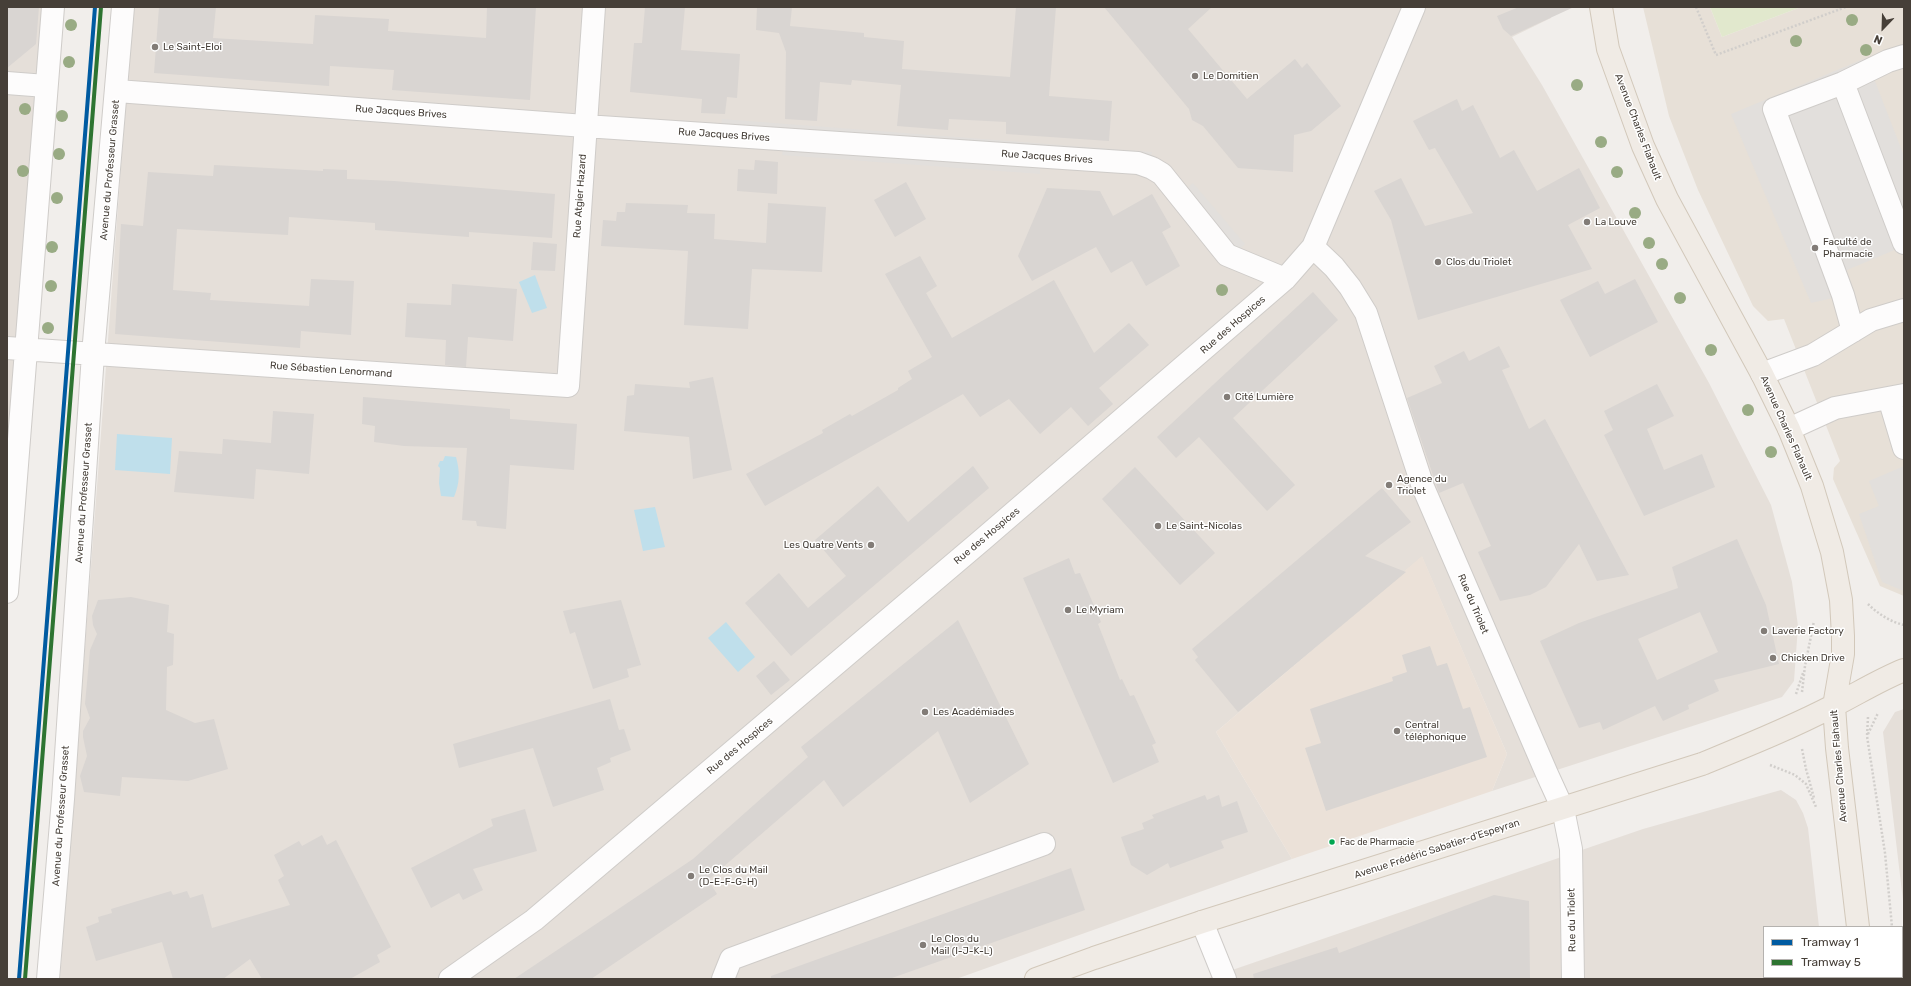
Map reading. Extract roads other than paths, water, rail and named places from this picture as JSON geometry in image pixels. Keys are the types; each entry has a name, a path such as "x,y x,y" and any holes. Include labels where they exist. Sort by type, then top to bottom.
{"main road":[{"name":"Avenue Charles Flahault","path":"1601,7 1608,49 1643,146 1667,199 1762,374 1789,429 1812,486 1832,552 1841,600 1843,654 1834,706 1846,839 1858,926"},
{"name":"Avenue Frédéric Sabatier-d'Espeyran","path":"1036,979 1202,922 1702,764 1771,736 1834,706 1880,680 1904,670"}],"street":[{"path":"7,592 16,349 46,86 53,7"},
{"name":"Avenue du Professeur Grasset","path":"48,979 63,799 93,354 117,91 123,7"},
{"name":"Rue Atgier Hazard","path":"568,386 594,7"},
{"name":"Rue des Hospices","path":"450,979 534,920 982,540 1285,279 1313,247 1414,7"},
{"path":"1853,331 1843,295 1774,109 1843,83 1888,61 1904,56"},
{"path":"7,83 46,86"},
{"path":"1843,83 1904,243"},
{"name":"Rue Jacques Brives","path":"117,91 585,126 1138,163 1152,168 1162,174 1227,255 1285,279"},
{"name":"Rue du Triolet","path":"1313,247 1334,267 1350,287 1366,313 1423,487 1563,809 1571,849 1573,979"},
{"path":"1762,374 1813,355 1871,320 1904,310"},
{"name":"Rue Sébastien Lenormand","path":"16,349 568,386"},
{"path":"1789,429 1835,408 1896,397 1904,448"},
{"path":"723,979 731,958 1044,844"},
{"path":"1202,922 1225,979"}],"water":[{"path":"535,275 547,308 532,313 519,282"},
{"path":"117,434 172,438 170,474 115,470"},
{"path":"445,456 456,457 459,472 454,497 441,496 439,483 440,468 438,466 440,461 443,461"},
{"path":"655,507 665,547 643,551 634,510"},
{"path":"726,622 755,657 738,672 708,638"}],"tram line":[{"name":"1","path":"19,979 95,7"},
{"name":"5","path":"25,979 101,7"}],"place":[{"name":"Le Saint-Eloi","path":"155,47"},
{"name":"Le Domitien","path":"1195,76"},
{"name":"La Louve","path":"1587,222"},
{"name":"Faculté de Pharmacie","path":"1815,248"},
{"name":"Clos du Triolet","path":"1438,262"},
{"name":"Cité Lumière","path":"1227,397"},
{"name":"Agence du Triolet","path":"1389,485"},
{"name":"Le Saint-Nicolas","path":"1158,526"},
{"name":"Les Quatre Vents","path":"871,545"},
{"name":"Le Myriam","path":"1068,610"},
{"name":"Laverie Factory","path":"1764,631"},
{"name":"Chicken Drive","path":"1773,658"},
{"name":"Les Académiades","path":"925,712"},
{"name":"Central téléphonique","path":"1397,731"},
{"name":"Fac de Pharmacie","path":"1332,842"},
{"name":"Le Clos du Mail (D-E-F-G-H)","path":"691,876"},
{"name":"Le Clos du Mail (I-J-K-L)","path":"923,945"}]}
